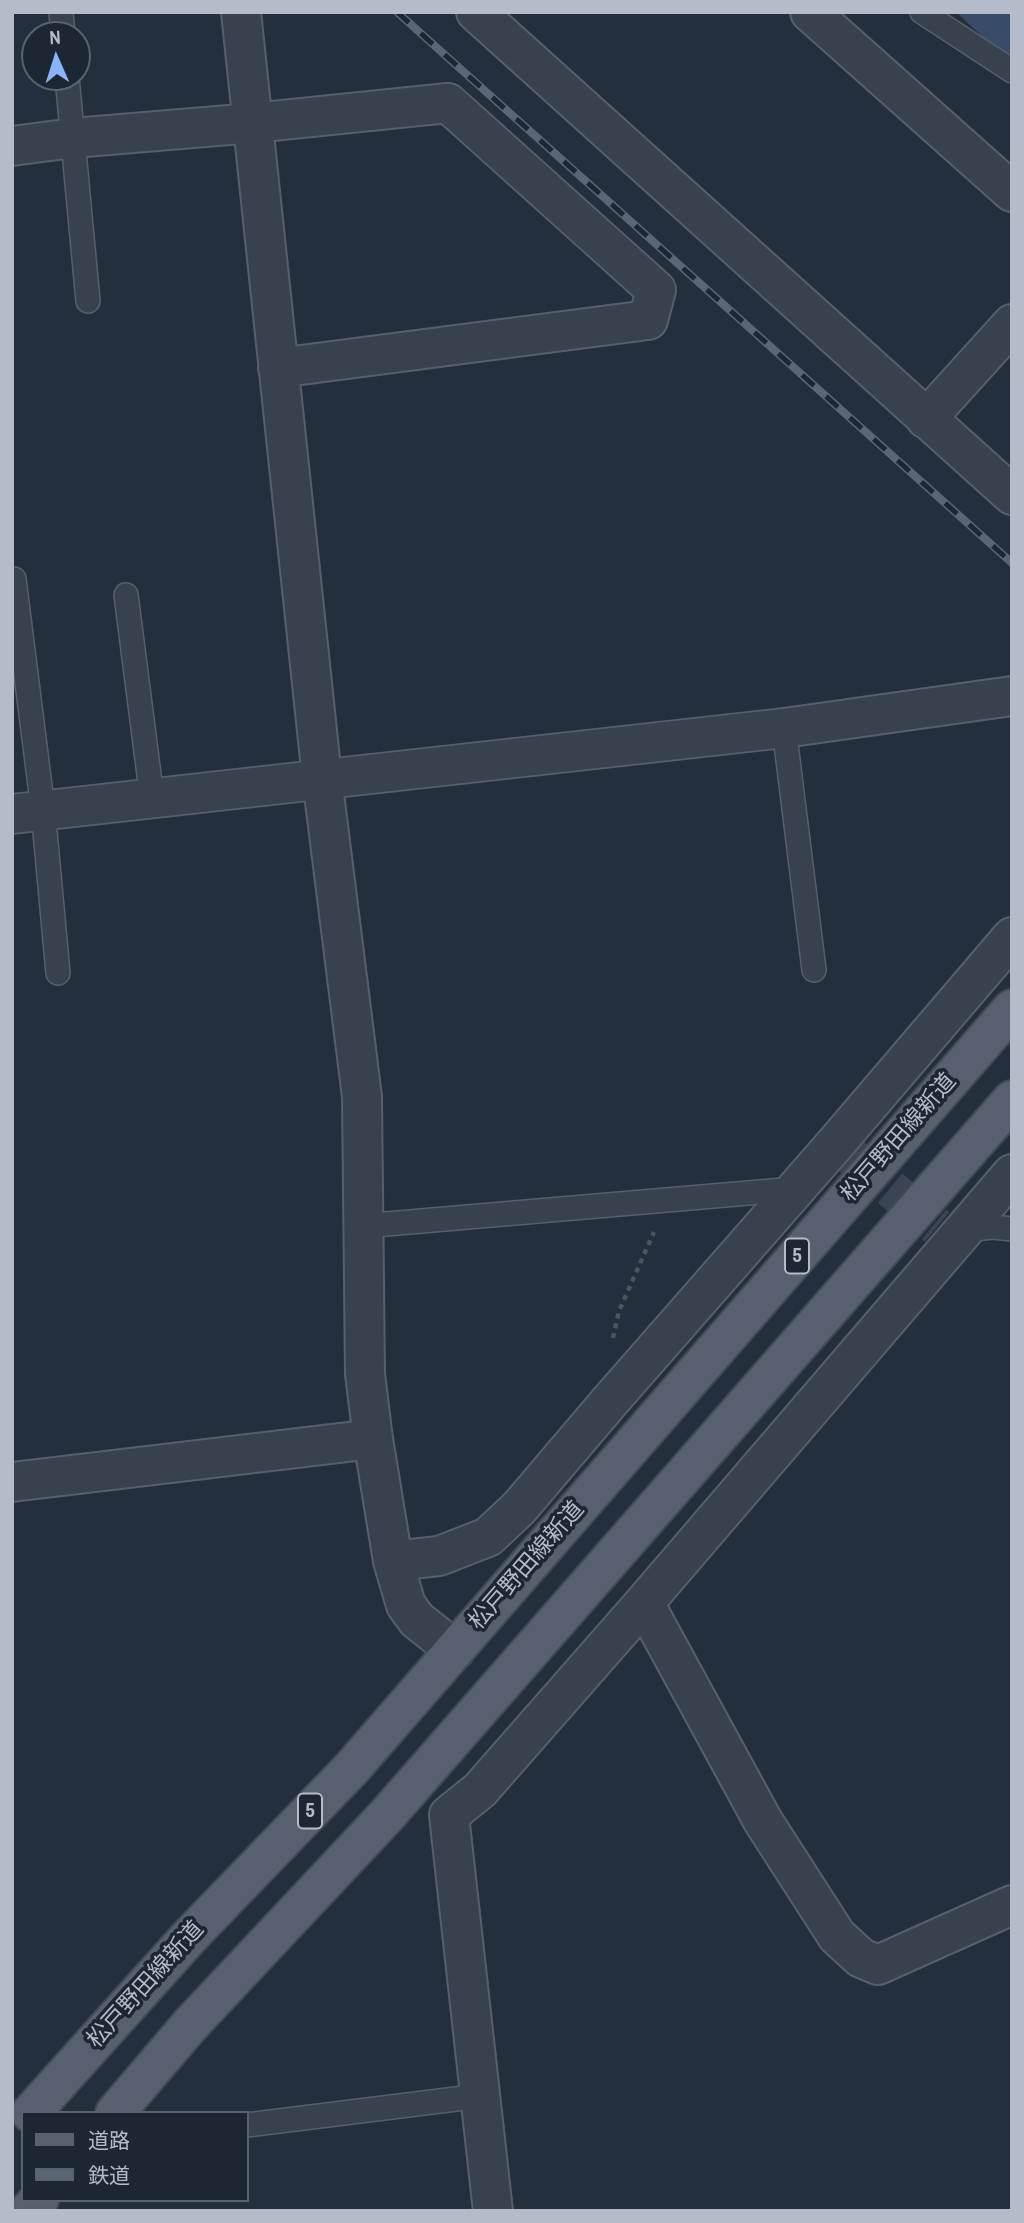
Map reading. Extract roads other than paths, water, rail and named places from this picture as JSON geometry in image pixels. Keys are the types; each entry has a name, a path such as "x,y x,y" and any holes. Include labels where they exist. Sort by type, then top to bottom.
{"main road":[{"name":"松戸野田線新道","path":"33,2111 189,1937 351,1769 1012,1009"},
{"path":"117,2111 190,2025 387,1815 1012,1100"}],"street":[{"path":"241,12 322,778 362,1097 365,1374 373,1439 393,1561 406,1605 417,1620 455,1650"},
{"path":"476,12 1012,495"},
{"path":"810,12 1012,192"},
{"path":"12,146 448,103 656,290 648,320 278,368"},
{"path":"926,419 1012,324"},
{"path":"27,812 784,728 1012,696"},
{"path":"393,1561 439,1556 488,1536 519,1508 795,1189 841,1148 1012,937"},
{"path":"493,2211 449,1815 480,1790 644,1603 951,1233 1012,1174"},
{"path":"12,1482 373,1439"},
{"path":"644,1603 763,1821 837,1936 861,1958 877,1965 1012,1905"}],"lane":[{"path":"922,12 1012,71"},
{"path":"69,91 88,301"},
{"path":"14,579 27,812 58,973"},
{"path":"126,595 152,798"},
{"path":"784,728 814,970"},
{"path":"363,1226 795,1189"},
{"path":"951,1233 993,1227 1012,1229"},
{"path":"248,2125 480,2096"}],"water":[{"path":"956,12 1012,12 1012,64"}],"tunnel":[{"path":"846,1152 937,1227"}],"railway":[{"path":"397,12 1012,563"}]}
